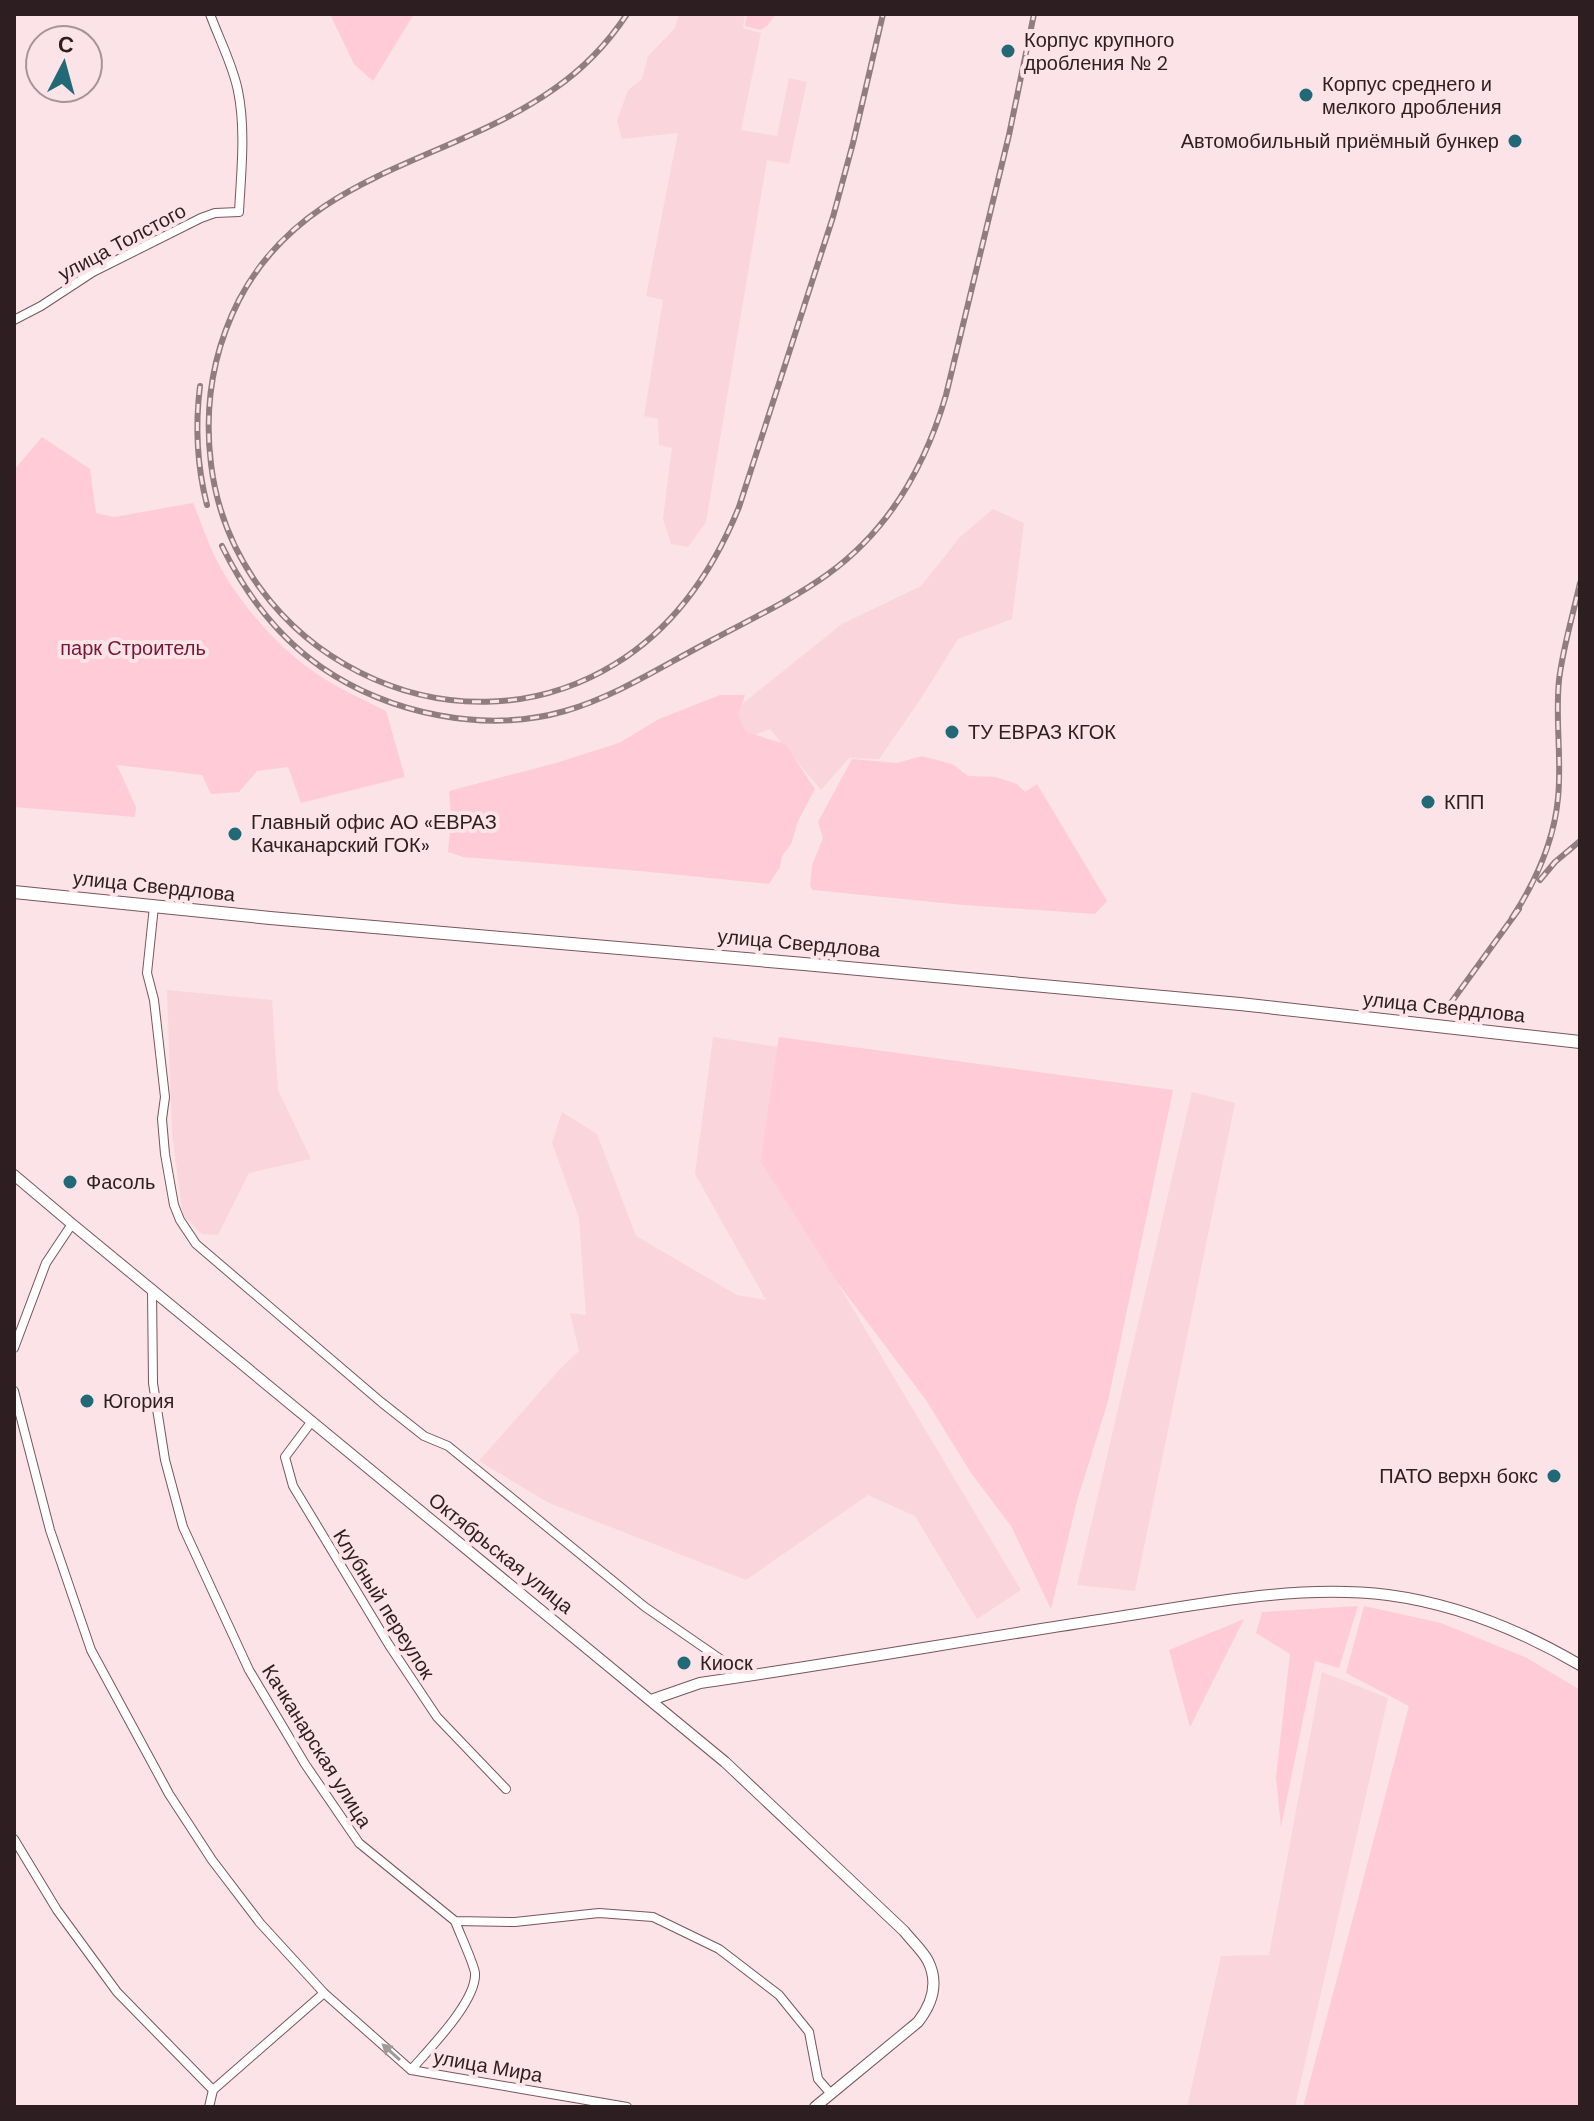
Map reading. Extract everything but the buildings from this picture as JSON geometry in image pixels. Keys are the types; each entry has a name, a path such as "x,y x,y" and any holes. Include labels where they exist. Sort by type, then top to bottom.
{"main road":[{"name":"улица Свердлова","path":"14,892 270,918 1240,1004 1580,1042"}],"street":[{"name":"улица Толстого","path":"14,320 93,272 201,218 215,213 239,212 240,103 235,80 210,14"},
{"path":"154,906 147,973 154,1000 165,1097 162,1119 165,1154 174,1205 196,1244 424,1436 448,1446 645,1607 745,1676"},
{"name":"Октябрьская улица","path":"14,1175 725,1762 904,1931 928,1961 934,1987 928,2010 918,2022 831,2094"},
{"path":"14,1348 46,1263 72,1224"},
{"name":"Качканарская улица","path":"152,1289 153,1383 165,1460 183,1527 249,1670 305,1764 359,1843 455,1921"},
{"name":"улица Мира","path":"14,1391 50,1530 91,1650 169,1794 212,1860 260,1923 324,1993 411,2070 627,2107"},
{"name":"Клубный переулок","path":"312,1421 285,1457 293,1486 389,1645 437,1717 506,1789"},
{"path":"651,1700 700,1683 1242,1598 1335,1591 1389,1596 1443,1606 1505,1628 1580,1665"},
{"path":"14,1839 57,1910 117,1992 213,2090"},
{"path":"411,2070 468,2000 475,1974 455,1921 515,1922 599,1913 653,1917 719,1949 779,1995 809,2032 818,2079 831,2094 815,2107"},
{"path":"209,2107 213,2090 324,1993"}],"shaded area":[{"path":"679,14 745,14 743,28 761,33 741,130 777,136 789,78 807,82 789,164 767,160 706,522 688,547 671,544 663,519 672,448 659,445 658,419 644,416 663,300 646,296 678,133 622,139 617,121 628,90 642,79 648,56 675,28"},
{"path":"993,509 1024,523 1012,619 958,639 879,759 849,758 821,790 770,729 744,739 732,712 842,624 921,586 960,537"},
{"path":"167,990 272,1000 278,1090 311,1159 249,1173 218,1235 202,1234 183,1215 172,1133"},
{"path":"713,1037 778,1047 760,1161 837,1282 1021,1590 977,1619 915,1516 868,1495 746,1580 549,1503 479,1461 579,1351 570,1313 586,1315 579,1218 552,1143 562,1112 597,1134 636,1236 737,1295 766,1300 695,1174"},
{"path":"1192,1092 1235,1103 1135,1591 1077,1585"},
{"path":"1322,1672 1388,1698 1295,2107 1187,2107 1221,1956 1269,1955"}],"green space":[{"path":"330,14 414,14 373,81 354,64"},
{"path":"747,14 776,14 760,30 745,26"},
{"name":"парк Строитель","path":"42,437 90,469 96,513 114,517 193,503 222,571 269,632 319,675 386,711 405,777 301,803 288,767 257,771 239,792 211,794 202,775 117,765 136,807 135,817 14,807 14,470"},
{"path":"720,695 745,695 738,715 746,732 785,744 815,789 798,821 791,844 782,856 780,867 769,884 463,857 448,852 451,818 449,791 619,743 659,719"},
{"path":"922,756 952,764 968,776 996,777 1017,784 1025,792 1037,784 1107,901 1095,914 813,890 810,886 812,865 823,838 818,822 852,759 897,763"},
{"path":"779,1037 1173,1090 1108,1401 1077,1501 1051,1609 1011,1526 971,1473 926,1400 837,1282 760,1161"},
{"path":"1358,1606 1339,1668 1315,1661 1281,1827 1276,1777 1290,1654 1256,1633 1262,1612"},
{"path":"1364,1606 1441,1623 1527,1658 1580,1690 1580,2107 1303,2107 1409,1706 1346,1673"},
{"path":"1244,1619 1190,1727 1169,1650"}],"railway":[{"path":"627,14 594,55 554,89 513,114 340,196 302,223 267,257 239,300 223,339 210,401 209,443 211,464 228,531 261,589 305,637 360,672 421,695 486,702 551,692 615,664 636,650 673,615 704,575 739,507 833,217 883,14"},
{"path":"222,546 241,581 264,613 291,642 321,667 377,697 407,708 471,720 534,718 584,705 640,679 771,609 828,574 850,557 887,517 916,472 937,422 1009,135 1034,14"},
{"path":"200,386 198,446 207,505"},
{"path":"1512,918 1542,861 1556,814 1559,680 1580,583"},
{"path":"1540,880 1555,862 1580,841"},
{"path":"1450,1004 1519,909"}],"place":[{"name":"Корпус крупного дробления № 2","path":"1008,51"},
{"name":"Корпус среднего и мелкого дробления","path":"1306,95"},
{"name":"Автомобильный приёмный бункер","path":"1515,141"},
{"name":"ТУ ЕВРАЗ КГОК","path":"952,732"},
{"name":"КПП","path":"1428,802"},
{"name":"Главный офис АО «ЕВРАЗ Качканарский ГОК»","path":"235,834"},
{"name":"Фасоль","path":"70,1182"},
{"name":"Югория","path":"87,1401"},
{"name":"ПАТО верхн бокс","path":"1554,1476"},
{"name":"Киоск","path":"684,1663"}]}
